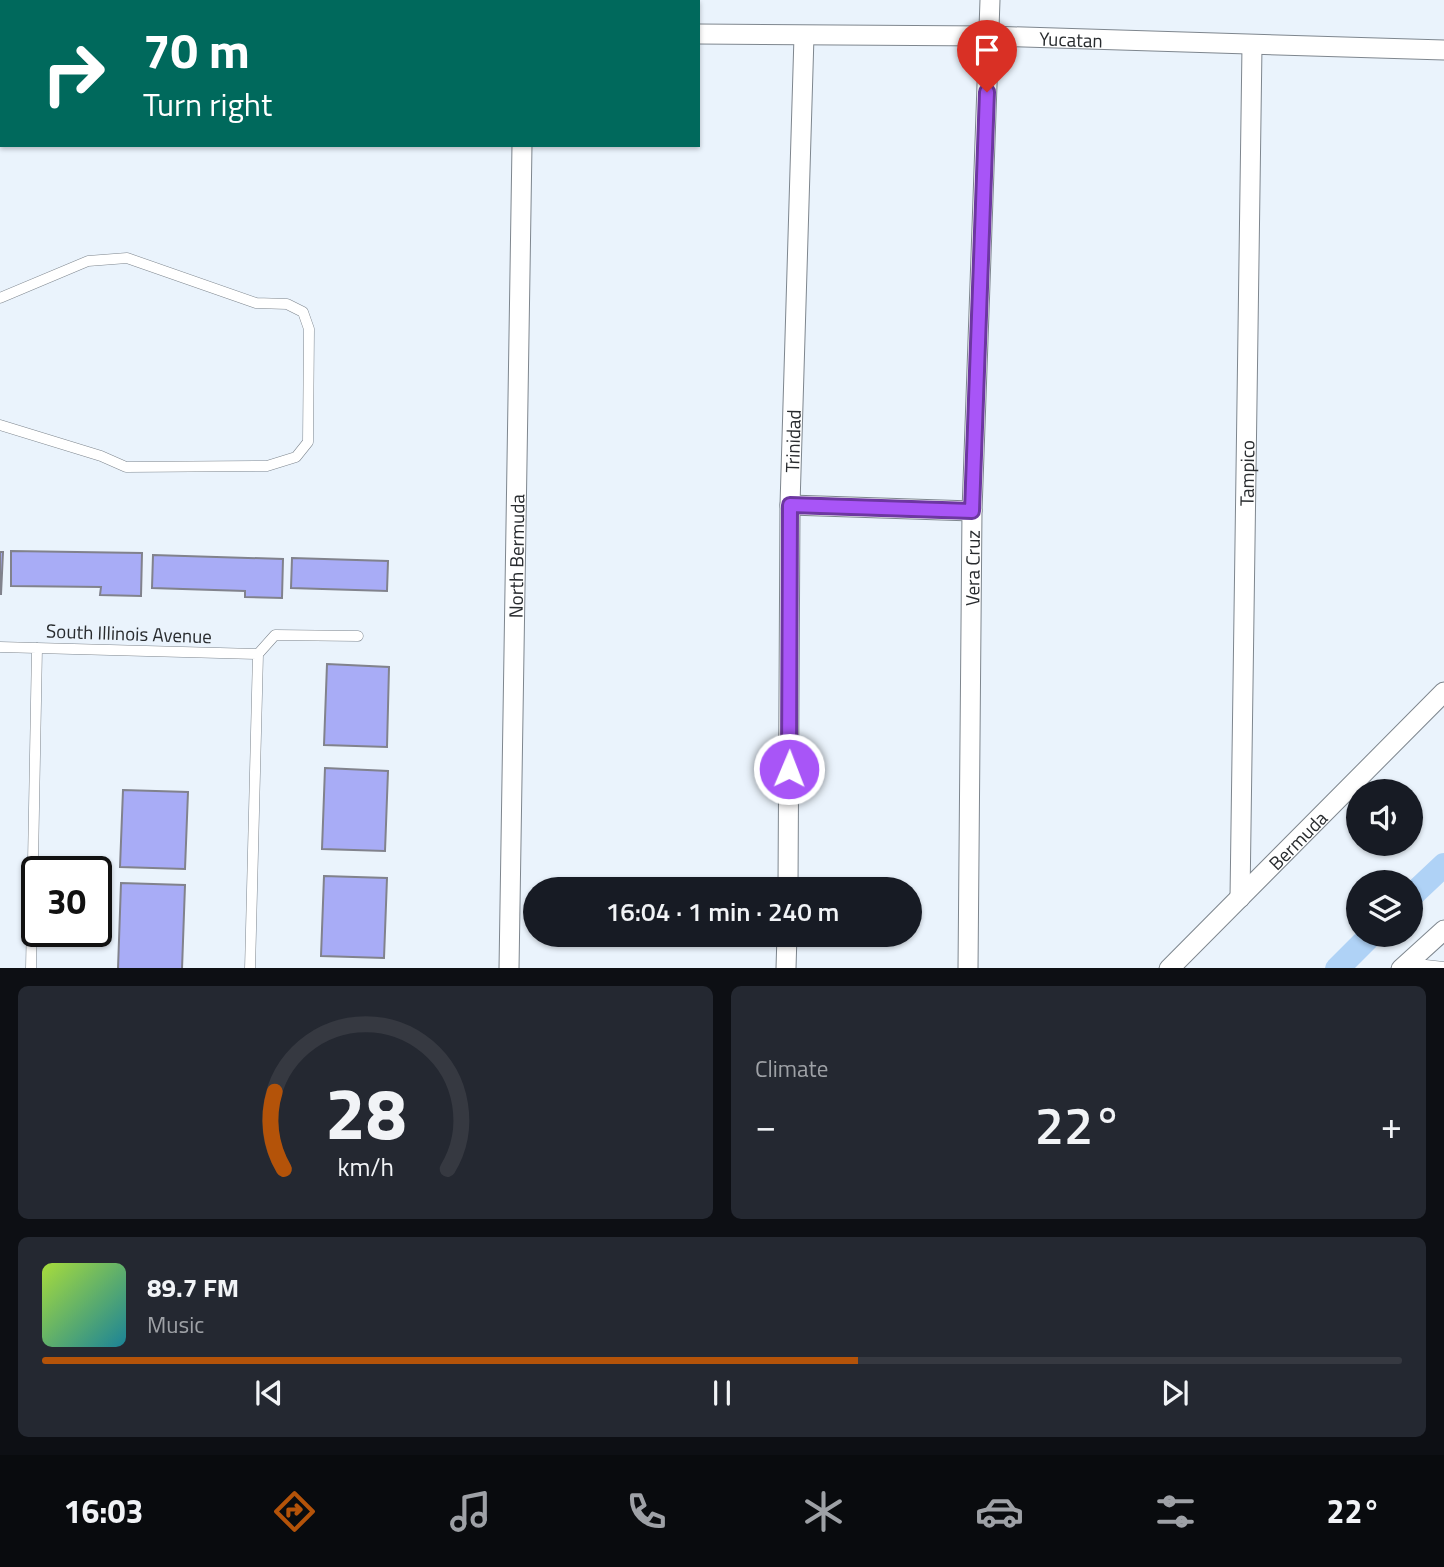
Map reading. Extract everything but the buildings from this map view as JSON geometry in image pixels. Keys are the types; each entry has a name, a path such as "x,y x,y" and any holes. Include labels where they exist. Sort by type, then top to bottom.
{"street":[{"name":"Vera Cruz","path":"968,968 972,511 990,0"},
{"name":"Yucatan","path":"700,34 989,36 1444,50"},
{"name":"Trinidad","path":"788,877 790,505 804,36"},
{"name":"Tampico","path":"1240,898 1252,46"},
{"name":"North Bermuda","path":"509,968 522,147"},
{"path":"790,505 972,511"},
{"name":"Bermuda","path":"1169,968 1444,692"},
{"path":"1404,966 1444,930"},
{"path":"786,968 787,947"}],"lane":[{"path":"0,298 88,261 127,258 257,303 287,304 303,313 309,329 308,442 296,457 267,466 126,467 101,456 0,425"},
{"path":"250,968 258,654 275,635 359,636"},
{"name":"South Illinois Avenue","path":"0,647 258,654"},
{"path":"31,968 37,648"},
{"path":"1404,966 1444,967"}],"waterway":[{"path":"1423,885 1444,865"},
{"path":"1338,968 1359,947"}],"route":[{"path":"789,769 790,505 972,511 987,92"}]}
